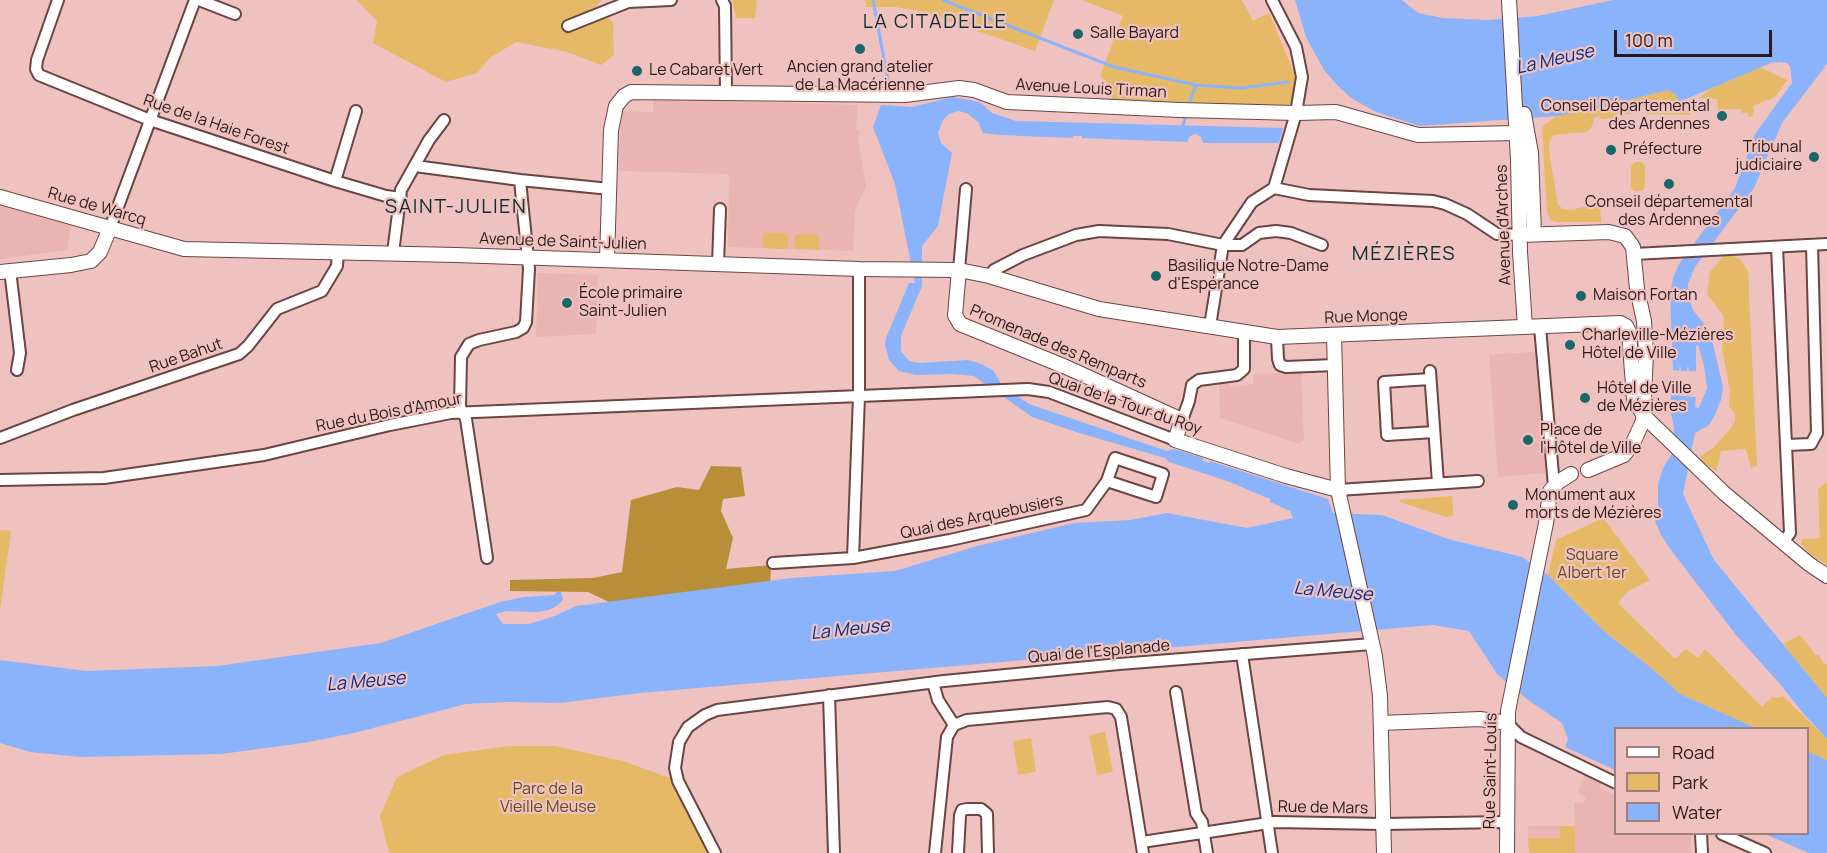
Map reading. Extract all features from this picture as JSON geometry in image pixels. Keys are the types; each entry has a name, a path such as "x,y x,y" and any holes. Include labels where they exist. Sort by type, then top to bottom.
{"main road":[{"name":"Avenue d'Arches","path":"1514,3 1519,126 1527,235 1525,327"},
{"name":"Avenue Louis Tirman","path":"610,189 611,130 616,106 624,96 631,92 905,95 959,88 974,90 1007,102 1296,113 1336,112 1418,135 1519,126"},
{"path":"607,260 610,189"},
{"name":"Rue de Warcq","path":"0,197 184,249"},
{"path":"5,271 91,261 100,252 110,228"},
{"path":"1527,235 1609,232 1620,234 1630,241 1644,321 1646,352 1644,416 1638,433 1628,450"},
{"name":"Avenue de Saint-Julien","path":"184,249 959,270 989,276"},
{"name":"Promenade des Remparts","path":"959,270 955,315 960,324 1066,367 1182,420"},
{"name":"Rue Monge","path":"989,276 1099,309 1277,337 1616,322 1626,326 1629,332 1634,399 1644,416"},
{"path":"1334,335 1338,490 1372,644 1378,684 1384,853"},
{"path":"1644,416 1724,493 1809,564 1827,576"},
{"path":"1175,440 1182,420"},
{"path":"1588,470 1616,459 1628,450 1663,434"},
{"name":"Quai de la Tour du Roy","path":"1175,440 1286,476 1338,490"},
{"path":"1555,480 1571,474"},
{"name":"Rue Saint-Louis","path":"1507,853 1507,723 1547,517 1548,498 1555,480"},
{"path":"1381,723 1480,719 1507,723"}],"street":[{"name":"Rue de la Haie Forest","path":"58,0 37,60 36,69 39,75 150,120 335,181 386,196 401,198"},
{"path":"110,228 197,0 235,14"},
{"path":"568,26 628,2 671,0"},
{"path":"722,0 726,6 726,93"},
{"path":"1210,326 1223,245 1252,202 1274,188 1296,113 1302,77 1296,48 1272,0"},
{"path":"335,181 356,111"},
{"path":"393,253 401,190 429,140 444,120"},
{"path":"415,166 610,189"},
{"path":"487,558 466,419 460,404 460,357 468,345 478,340 516,332 523,328 528,257 520,180"},
{"path":"1274,188 1310,195 1432,201 1467,214 1497,234 1527,235"},
{"name":"Promenade des Remparts","path":"959,270 966,189"},
{"path":"718,264 720,209"},
{"path":"989,276 994,270 1023,255 1082,234 1099,231 1168,234 1223,245 1242,245 1259,233 1276,231 1291,233 1322,245"},
{"path":"1634,254 1827,244"},
{"path":"1786,445 1811,444 1817,434 1812,245"},
{"path":"1777,247 1790,533 1783,542"},
{"name":"Rue Bahut","path":"0,438 73,410 239,354 277,309 322,291 337,266 338,252"},
{"path":"853,558 859,396 859,269"},
{"path":"5,271 20,353 17,370"},
{"path":"1540,327 1555,480"},
{"path":"1182,420 1192,385 1199,380 1237,375 1244,369 1244,331"},
{"path":"1277,337 1280,365 1286,367 1335,365"},
{"path":"1434,432 1387,435 1384,382 1430,375 1438,483"},
{"name":"Quai de la Tour du Roy","path":"859,396 1028,389 1049,392 1175,440"},
{"name":"Rue du Bois d'Amour","path":"0,480 104,478 264,454 390,425 462,412 859,396"},
{"name":"Quai des Arquebusiers","path":"772,563 853,558 950,540 1086,510 1107,481 1115,458 1163,474 1156,497 1107,481"},
{"path":"1338,490 1478,481"},
{"name":"Quai de l'Esplanade","path":"715,853 678,781 675,768 679,742 688,727 717,710 933,683 1119,664 1372,644"},
{"path":"1242,654 1272,853"},
{"path":"933,683 938,700 954,724"},
{"path":"1176,692 1196,813 1202,822 1206,853"},
{"path":"829,695 834,853"},
{"path":"935,853 947,736 954,724 967,720 1108,707 1116,709 1121,717 1142,847"},
{"path":"1507,723 1521,737 1614,782"},
{"path":"958,853 962,810 981,809 987,813 988,853"},
{"name":"Rue de Mars","path":"1142,847 1203,832 1268,823 1506,822"},
{"path":"1701,835 1702,853"},
{"path":"1724,835 1764,853"}],"shaded area":[{"path":"653,99 858,105 856,130 860,131 858,138 866,186 855,211 853,251 728,247 729,174 619,171 621,111 653,112"},
{"path":"0,205 71,224 67,250 0,259"},
{"name":"École primaire Saint-Julien","path":"538,273 598,275 596,334 536,337"},
{"path":"1535,352 1545,473 1498,477 1489,355"},
{"path":"1301,372 1304,441 1299,444 1220,418 1219,384 1229,383 1232,387 1253,384 1253,374"},
{"path":"711,466 741,467 745,496 723,499 721,511 733,538 726,569 771,565 770,590 630,612 588,592 510,591 510,580 593,578 622,572 631,500 677,487 699,490"},
{"path":"1585,774 1602,783 1600,788 1614,795 1614,835 1691,835 1691,853 1529,853 1528,826 1575,826 1574,802 1583,804 1586,797 1578,792"}],"green space":[{"path":"357,0 602,0 596,6 613,23 614,55 601,65 567,52 516,42 491,57 477,73 446,82 373,43 377,21"},
{"path":"732,0 757,0 755,18 736,18"},
{"path":"865,0 1054,0 1035,51 920,11 895,7 866,7"},
{"path":"1082,0 1242,0 1253,21 1269,13 1294,73 1295,87 1291,103 1285,106 1195,105 1112,99 1110,85 1100,76 1123,16"},
{"path":"1760,67 1787,80 1775,97 1753,106 1752,116 1748,117 1748,113 1742,113 1741,109 1718,110 1717,99 1699,98 1710,89"},
{"path":"1668,90 1676,95 1679,102 1660,112 1677,105 1678,107 1689,104 1691,113 1689,115 1646,114 1646,108 1632,108 1631,114 1617,114 1616,118 1595,117 1587,132 1554,135 1549,142 1558,205 1563,209 1572,210 1600,202 1601,222 1551,220 1547,213 1542,129 1544,125 1557,116"},
{"path":"1635,162 1645,165 1645,187 1642,191 1635,191 1631,188 1631,166"},
{"path":"763,233 785,233 788,236 788,247 786,249 763,248"},
{"path":"798,234 819,235 819,250 795,249 794,237"},
{"path":"1726,253 1740,259 1748,271 1757,466 1751,468 1746,449 1721,451 1716,471 1704,463 1700,457 1714,447 1730,429 1735,421 1735,414 1729,406 1730,391 1722,348 1723,315 1707,294 1710,272"},
{"path":"1827,482 1827,565 1810,554 1801,544 1802,539 1820,538 1818,489"},
{"path":"1452,496 1453,516 1446,517 1400,502 1400,500"},
{"name":"Square Albert 1er","path":"1603,518 1650,580 1627,592 1618,603 1675,659 1686,649 1698,658 1705,649 1762,707 1772,697 1783,696 1827,739 1827,760 1809,752 1809,727 1754,727 1680,694 1606,633 1548,575 1556,540"},
{"path":"0,530 11,531 0,610"},
{"path":"1800,635 1816,655 1819,655 1824,664 1827,664 1827,698 1783,644"},
{"path":"1105,732 1113,772 1097,775 1089,735"},
{"path":"1031,738 1036,772 1018,775 1013,741"},
{"name":"Parc de la Vieille Meuse","path":"509,746 555,746 623,761 678,781 715,853 389,853 380,816 397,777 444,755"},
{"path":"1560,826 1575,826 1575,853 1529,853 1528,838 1560,838"}],"water":[{"name":"La Meuse","path":"1295,0 1402,0 1418,13 1443,18 1487,20 1538,16 1613,0 1827,0 1827,64 1782,123 1754,188 1695,267 1688,284 1688,297 1693,310 1708,329 1723,387 1721,400 1709,425 1695,433 1683,494 1714,560 1827,698 1827,739 1736,635 1671,550 1655,521 1658,518 1658,484 1663,468 1672,454 1674,428 1670,408 1671,395 1696,397 1695,407 1699,408 1707,388 1698,345 1696,346 1696,371 1689,371 1688,365 1687,371 1681,371 1680,365 1679,371 1673,370 1670,295 1673,278 1679,264 1735,188 1755,134 1792,83 1790,66 1787,63 1771,63 1679,102 1676,95 1668,90 1557,116 1420,126 1376,112 1351,98 1337,85 1324,70 1306,37"},
{"name":"La Meuse","path":"952,97 981,103 992,113 1016,121 1283,128 1279,143 1203,143 1201,137 1196,134 1190,136 1187,142 1082,138 1082,136 1073,136 1073,138 999,135 983,133 978,122 967,113 958,111 949,114 943,120 938,133 941,143 952,153 938,226 922,246 922,286 901,336 901,351 909,361 920,363 968,360 979,363 993,370 1002,385 1029,404 1167,451 1174,449 1203,458 1203,461 1209,463 1210,461 1328,499 1333,513 1382,515 1448,539 1522,557 1548,575 1606,633 1680,694 1754,727 1614,727 1614,770 1565,747 1568,739 1562,723 1528,700 1497,674 1469,631 1433,625 640,693 560,703 466,704 354,733 303,743 221,754 81,757 30,752 0,743 0,660 86,671 217,666 381,643 500,602 524,597 554,595 557,592 561,592 563,600 549,610 507,611 496,614 503,624 528,624 552,617 576,606 792,578 895,571 977,546 1074,523 1130,520 1167,513 1247,528 1293,518 1290,511 1270,502 1270,499 1227,481 1169,462 1165,458 1032,417 974,376 916,375 899,371 889,360 885,345 886,338 909,283 915,283 895,184 873,127 881,105 912,107"},
{"path":"1809,752 1827,760 1827,853 1809,853 1767,835 1809,835"}],"waterway":[{"path":"873,0 890,91"},
{"path":"943,0 1114,67 1196,85 1241,88 1288,82"},
{"path":"1188,106 1196,85"},
{"path":"1183,126 1186,114"}],"place":[{"name":"Salle Bayard","path":"1078,34"},
{"name":"Ancien grand atelier de La Macérienne","path":"860,49"},
{"name":"Le Cabaret Vert","path":"637,71"},
{"name":"Conseil Départemental des Ardennes","path":"1722,116"},
{"name":"Préfecture","path":"1611,150"},
{"name":"Tribunal judiciaire","path":"1814,157"},
{"name":"Conseil départemental des Ardennes","path":"1669,184"},
{"name":"Basilique Notre-Dame d'Espérance","path":"1156,276"},
{"name":"Maison Fortan","path":"1581,296"},
{"name":"École primaire Saint-Julien","path":"567,303"},
{"name":"Charleville-Mézières Hôtel de Ville","path":"1570,345"},
{"name":"Hôtel de Ville de Mézières","path":"1585,398"},
{"name":"Place de l'Hôtel de Ville","path":"1528,440"},
{"name":"Monument aux morts de Mézières","path":"1513,505"}],"district":[{"name":"LA CITADELLE","path":"935,22"},
{"name":"SAINT-JULIEN","path":"456,207"},
{"name":"MÉZIÈRES","path":"1404,254"}]}
